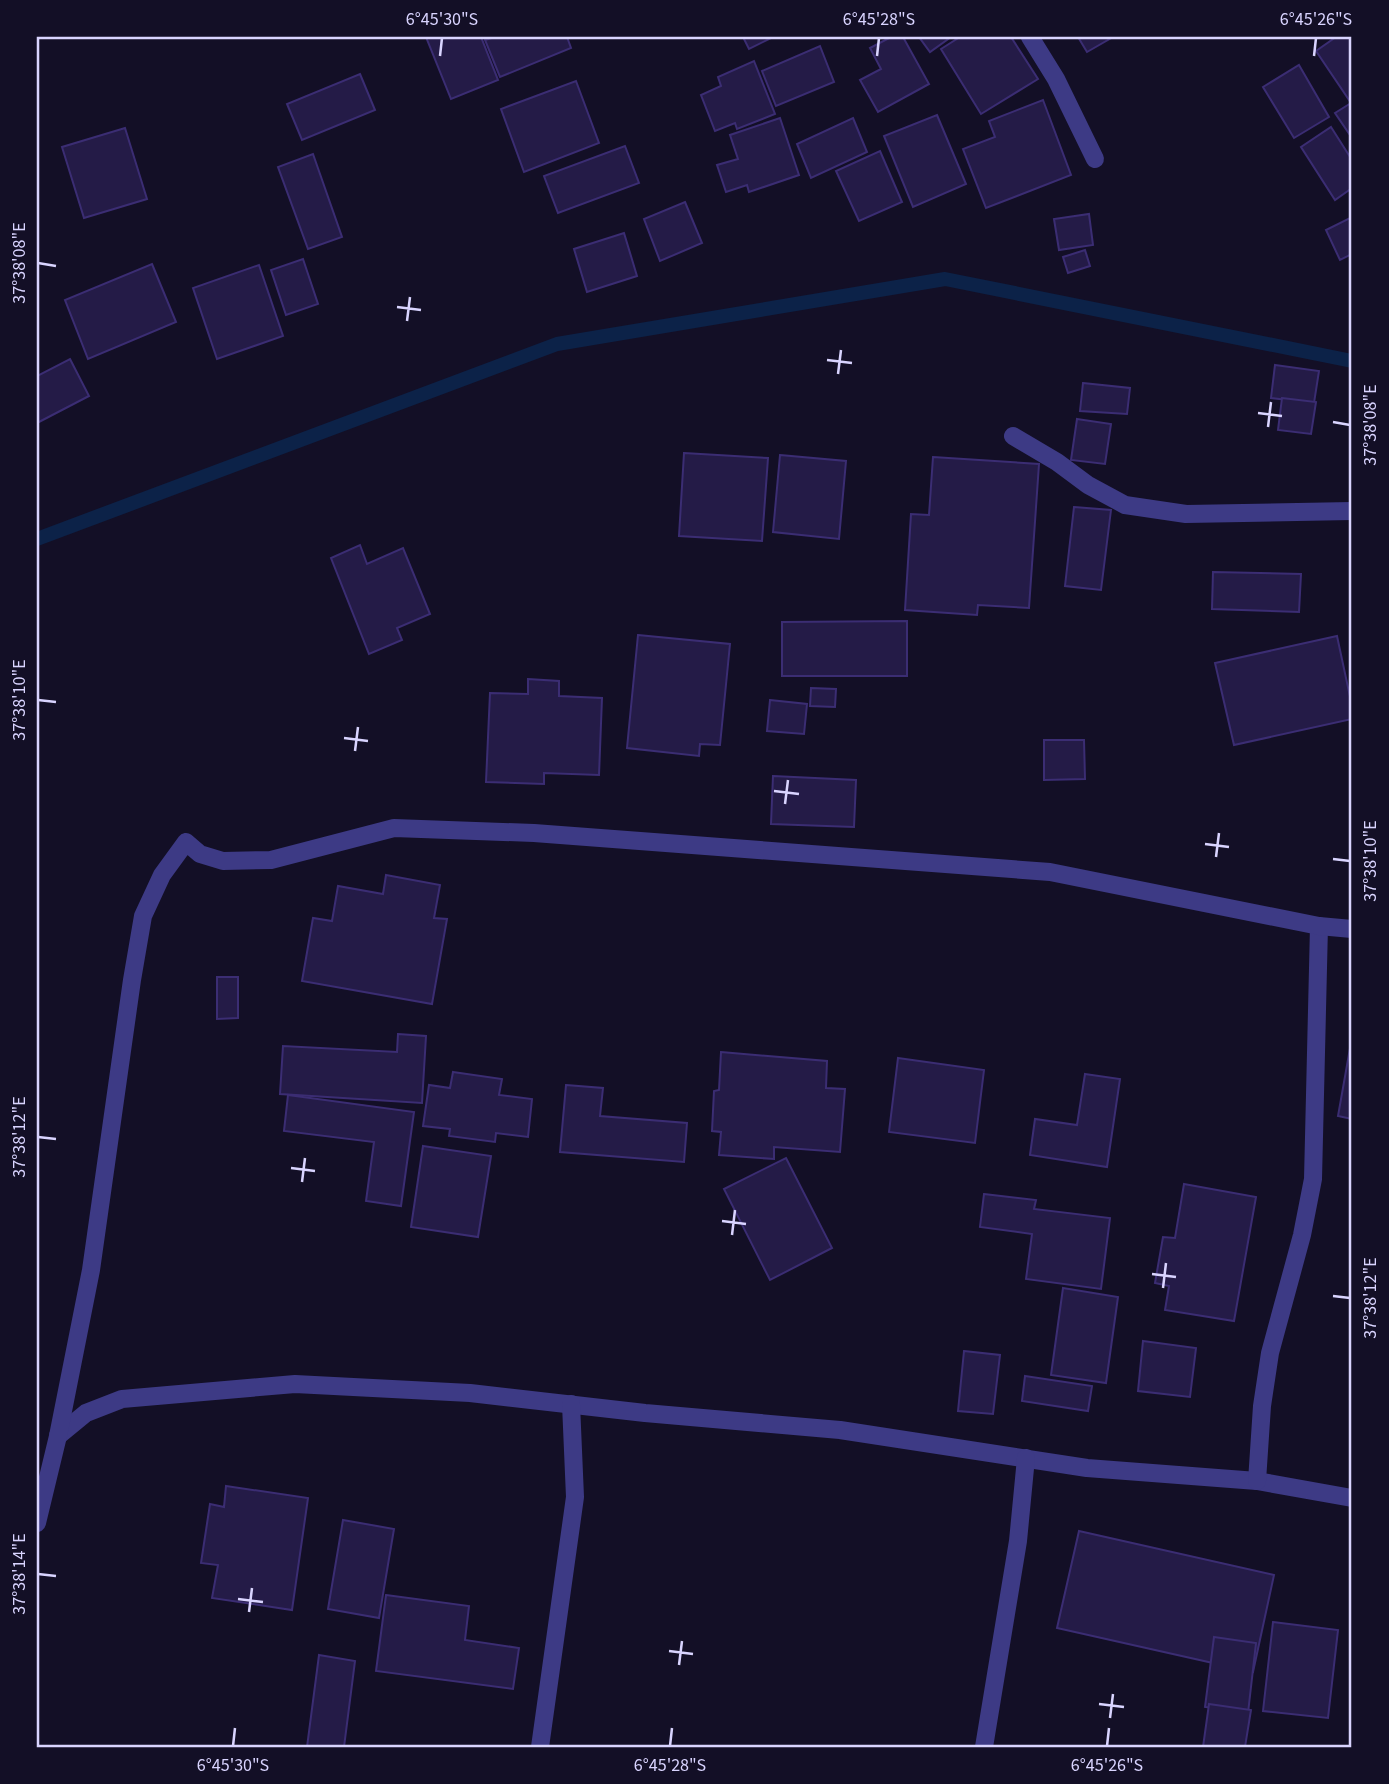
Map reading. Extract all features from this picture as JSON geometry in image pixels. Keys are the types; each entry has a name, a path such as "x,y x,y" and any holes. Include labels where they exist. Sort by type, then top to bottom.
{"street":[{"path":"1030,37 1056,79 1095,159"},
{"path":"1013,436 1057,462 1088,485 1125,505 1186,514 1352,511"},
{"path":"37,1523 58,1436 91,1270 132,980 144,916 162,875 186,842 200,854 223,861 271,860 394,828 534,833 1050,872 1319,926 1352,929"},
{"path":"1257,1481 1262,1406 1270,1353 1302,1235 1313,1179 1319,926"},
{"path":"58,1436 86,1413 122,1399 295,1384 470,1393 645,1413 840,1430 1087,1468 1257,1481 1352,1498"},
{"path":"540,1747 575,1497 571,1404"},
{"path":"984,1747 1018,1541 1026,1458"}],"building":[{"path":"426,37 481,37 498,80 451,99"},
{"path":"495,37 567,37 571,48 500,77 485,40"},
{"path":"743,37 773,37 749,49"},
{"path":"891,37 903,37 929,84 878,112 860,80 881,69 870,48"},
{"path":"919,37 951,37 930,52"},
{"path":"960,37 1011,37 1038,79 981,114 941,49"},
{"path":"1078,37 1113,37 1087,52"},
{"path":"1336,37 1352,37 1352,138 1335,113 1351,103 1316,51"},
{"path":"820,46 834,82 776,106 762,71"},
{"path":"754,61 775,114 737,129 735,123 715,131 701,95 721,86 718,77"},
{"path":"1299,65 1329,117 1294,138 1263,87"},
{"path":"360,74 375,110 302,140 287,104"},
{"path":"576,81 599,143 524,172 501,109"},
{"path":"1043,100 1071,175 986,208 963,149 995,137 989,121"},
{"path":"937,115 966,184 913,207 884,136"},
{"path":"780,118 799,175 749,192 747,185 726,192 717,165 738,159 730,135"},
{"path":"853,118 867,152 811,178 797,144"},
{"path":"1331,127 1352,160 1352,188 1335,200 1301,147"},
{"path":"125,128 147,199 84,218 62,147"},
{"path":"625,146 639,183 558,213 544,176"},
{"path":"880,151 902,202 859,221 836,171"},
{"path":"313,154 342,237 308,249 278,167"},
{"path":"685,202 702,243 660,261 644,219"},
{"path":"1089,214 1093,245 1059,250 1054,219"},
{"path":"1352,217 1352,254 1340,260 1326,230"},
{"path":"624,233 637,276 587,292 574,249"},
{"path":"1085,250 1090,266 1068,273 1063,257"},
{"path":"303,259 318,304 286,315 271,270"},
{"path":"152,264 176,322 88,359 65,300"},
{"path":"259,265 283,336 217,359 193,288"},
{"path":"70,359 89,396 37,423 37,376"},
{"path":"1275,365 1319,371 1314,403 1271,398"},
{"path":"1083,383 1130,388 1127,414 1080,411"},
{"path":"1282,398 1316,402 1311,434 1278,430"},
{"path":"1077,419 1111,424 1105,464 1071,460"},
{"path":"684,453 768,458 762,541 679,536"},
{"path":"780,455 846,461 839,539 773,532"},
{"path":"933,457 1039,464 1029,608 978,605 977,615 905,610 911,514 929,515"},
{"path":"1074,507 1111,510 1101,590 1065,586"},
{"path":"360,545 367,564 403,548 430,614 397,628 402,640 369,654 331,558"},
{"path":"1213,572 1301,574 1299,612 1212,609"},
{"path":"907,621 907,676 782,676 782,622"},
{"path":"638,635 730,644 720,745 700,744 699,756 627,748"},
{"path":"1337,636 1352,706 1352,719 1234,745 1215,663"},
{"path":"528,679 559,681 559,696 602,698 599,775 544,773 544,784 486,782 490,693 528,694"},
{"path":"811,688 836,689 835,707 810,706"},
{"path":"770,700 807,704 804,734 767,731"},
{"path":"1044,740 1084,740 1085,779 1044,780"},
{"path":"773,776 856,780 854,827 771,824"},
{"path":"386,875 440,885 434,918 447,919 432,1004 302,981 313,918 332,921 338,886 383,894"},
{"path":"217,977 238,977 238,1018 217,1019"},
{"path":"398,1034 426,1036 422,1103 280,1094 283,1046 397,1052"},
{"path":"1352,1037 1352,1119 1338,1116"},
{"path":"721,1052 827,1061 826,1088 845,1089 840,1152 774,1147 774,1159 719,1155 721,1132 712,1131 714,1091 719,1090"},
{"path":"898,1058 984,1070 975,1143 889,1132"},
{"path":"453,1072 502,1079 499,1095 532,1099 528,1137 496,1133 495,1142 449,1136 450,1129 423,1126 429,1085 450,1088"},
{"path":"1085,1074 1120,1079 1107,1167 1030,1155 1035,1119 1077,1125"},
{"path":"566,1085 603,1088 600,1116 687,1123 684,1162 560,1152"},
{"path":"288,1095 414,1112 401,1206 366,1201 374,1142 284,1131"},
{"path":"423,1146 491,1156 478,1237 411,1227"},
{"path":"786,1158 832,1248 770,1280 724,1189"},
{"path":"1184,1184 1256,1197 1234,1321 1165,1310 1169,1286 1155,1283 1163,1237 1175,1238"},
{"path":"984,1194 1036,1200 1034,1209 1110,1218 1101,1289 1026,1279 1032,1234 980,1227"},
{"path":"1063,1288 1118,1297 1106,1383 1051,1375"},
{"path":"1143,1341 1196,1348 1190,1397 1138,1391"},
{"path":"964,1351 1000,1355 993,1414 958,1411"},
{"path":"1025,1376 1092,1386 1088,1411 1022,1401"},
{"path":"226,1486 308,1498 292,1610 212,1598 218,1565 201,1563 210,1504 224,1507"},
{"path":"343,1520 394,1529 379,1618 328,1609"},
{"path":"1079,1531 1274,1575 1253,1672 1057,1628"},
{"path":"386,1595 469,1606 465,1640 519,1648 513,1689 376,1671"},
{"path":"1273,1622 1338,1630 1328,1718 1263,1711"},
{"path":"1214,1637 1256,1643 1248,1713 1205,1707"},
{"path":"319,1655 355,1661 344,1747 307,1747"},
{"path":"1209,1704 1251,1710 1245,1747 1203,1747"}],"waterway":[{"path":"37,539 557,344 945,279 1352,361"}]}
